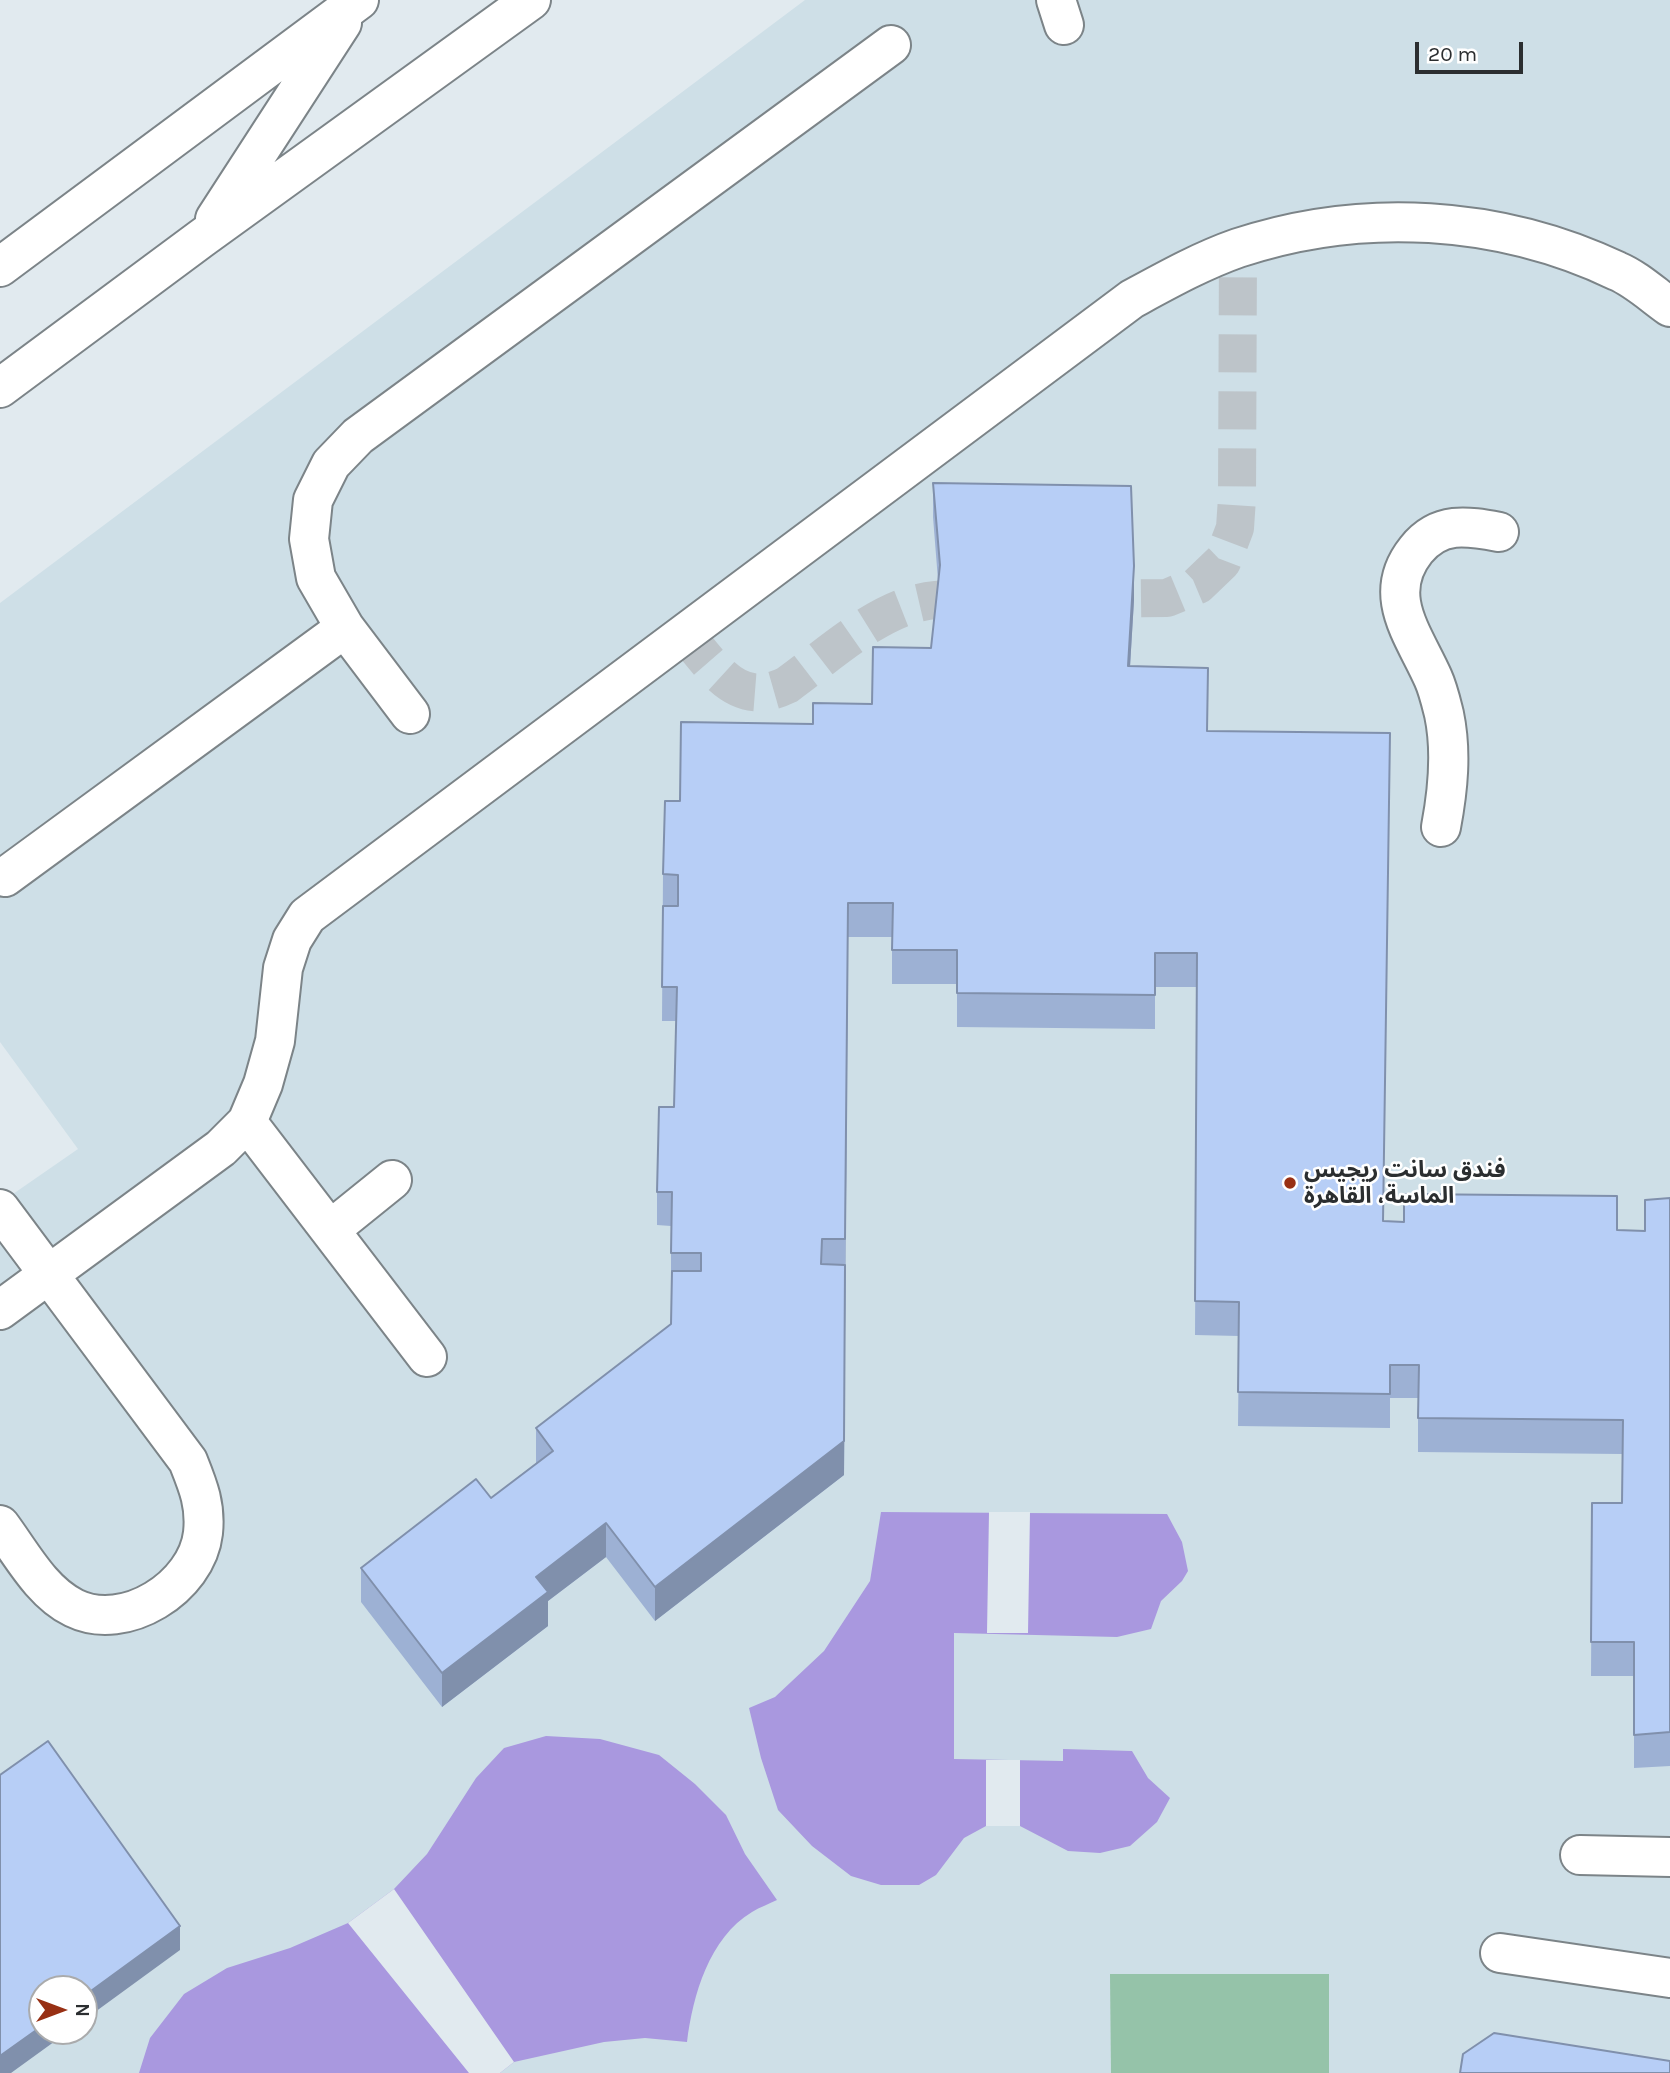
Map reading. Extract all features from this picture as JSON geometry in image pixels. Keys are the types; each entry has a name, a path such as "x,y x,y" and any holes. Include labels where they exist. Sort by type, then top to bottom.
{"street":[{"path":"0,388 531,0"},
{"path":"202,238 357,1"},
{"path":"0,267 357,1"},
{"path":"410,714 345,628 316,578 309,539 313,500 331,464 358,436 891,45"},
{"path":"0,1310 221,1148 247,1122 264,1084 275,1041 283,968 292,940 307,916 1132,299 1184,270 1238,248 1314,229 1392,221 1470,226 1547,243 1620,272 1670,307"},
{"path":"1441,827 1449,754 1444,717 1435,681 1402,613 1399,587 1407,561 1423,540 1447,527 1475,527 1499,532"},
{"path":"5,877 345,628"},
{"path":"247,1122 427,1357"},
{"path":"323,1221 386,1171"},
{"path":"0,1209 188,1461 203,1497 203,1535 191,1567 162,1597 124,1613 99,1613 75,1609 49,1591 0,1525"},
{"path":"1580,1855 1670,1857"},
{"path":"1500,1953 1670,1978"}],"shaded area":[{"path":"805,0 1670,0 1670,2073 0,2073 0,1203 78,1149 0,1042 0,603"},
{"path":"881,1512 1167,1514 1182,1542 1188,1571 1182,1581 1161,1601 1151,1629 1117,1637 954,1633 954,1759 1063,1761 1063,1749 1132,1751 1148,1778 1170,1798 1157,1822 1130,1846 1100,1853 1068,1851 1020,1826 986,1826 964,1838 936,1875 919,1885 881,1885 851,1876 812,1846 778,1810 761,1758 749,1708 775,1697 824,1651 870,1581"},
{"path":"546,1736 600,1739 659,1755 695,1784 726,1815 745,1854 777,1900 755,1910 737,1923 714,1952 699,1987 687,2042 645,2038 604,2042 514,2062 500,2073 139,2073 150,2038 184,1994 227,1968 290,1948 348,1923 394,1889 427,1854 476,1778 504,1748"}],"green space":[{"path":"1110,1974 1329,1974 1329,2073 1111,2073"}],"pier":[{"path":"989,1512 1030,1512 1028,1633 987,1633"},
{"path":"986,1760 1020,1760 1020,1826 986,1826"},
{"path":"394,1889 514,2062 500,2073 469,2073 348,1923"}],"building":[{"name":"فندق سانت ريجيس الماسة، القاهرة","path":"933,483 1131,486 1134,566 1128,666 1208,668 1207,731 1390,733 1383,1221 1404,1222 1404,1194 1617,1196 1617,1230 1645,1231 1645,1200 1670,1198 1670,1732 1634,1735 1634,1642 1591,1642 1592,1503 1622,1503 1623,1420 1418,1418 1419,1365 1390,1365 1390,1394 1238,1392 1239,1302 1195,1301 1197,953 1155,953 1155,995 957,993 957,950 892,950 893,903 848,903 845,1239 822,1239 821,1264 845,1265 844,1441 655,1587 606,1523 536,1577 548,1592 442,1673 361,1568 476,1479 491,1498 553,1451 536,1428 671,1324 672,1271 701,1271 701,1253 671,1253 672,1192 657,1192 659,1107 674,1107 677,987 662,987 663,906 678,906 678,875 663,874 665,801 680,801 681,722 813,724 813,703 872,704 873,647 931,648 940,565"},
{"path":"48,1741 180,1926 98,1986 98,1975 28,1975 28,2036 0,2056 0,1775"},
{"path":"1494,2033 1670,2061 1670,2073 1460,2073 1463,2054"}],"tunnel":[{"path":"1084,599 1167,598 1198,585 1222,562 1235,528 1237,498 1238,248"},
{"path":"684,633 728,681 754,692 769,691 787,685 861,630 892,612 928,601 988,599"}],"place":[{"name":"فندق سانت ريجيس الماسة، القاهرة","path":"1290,1183"}]}
